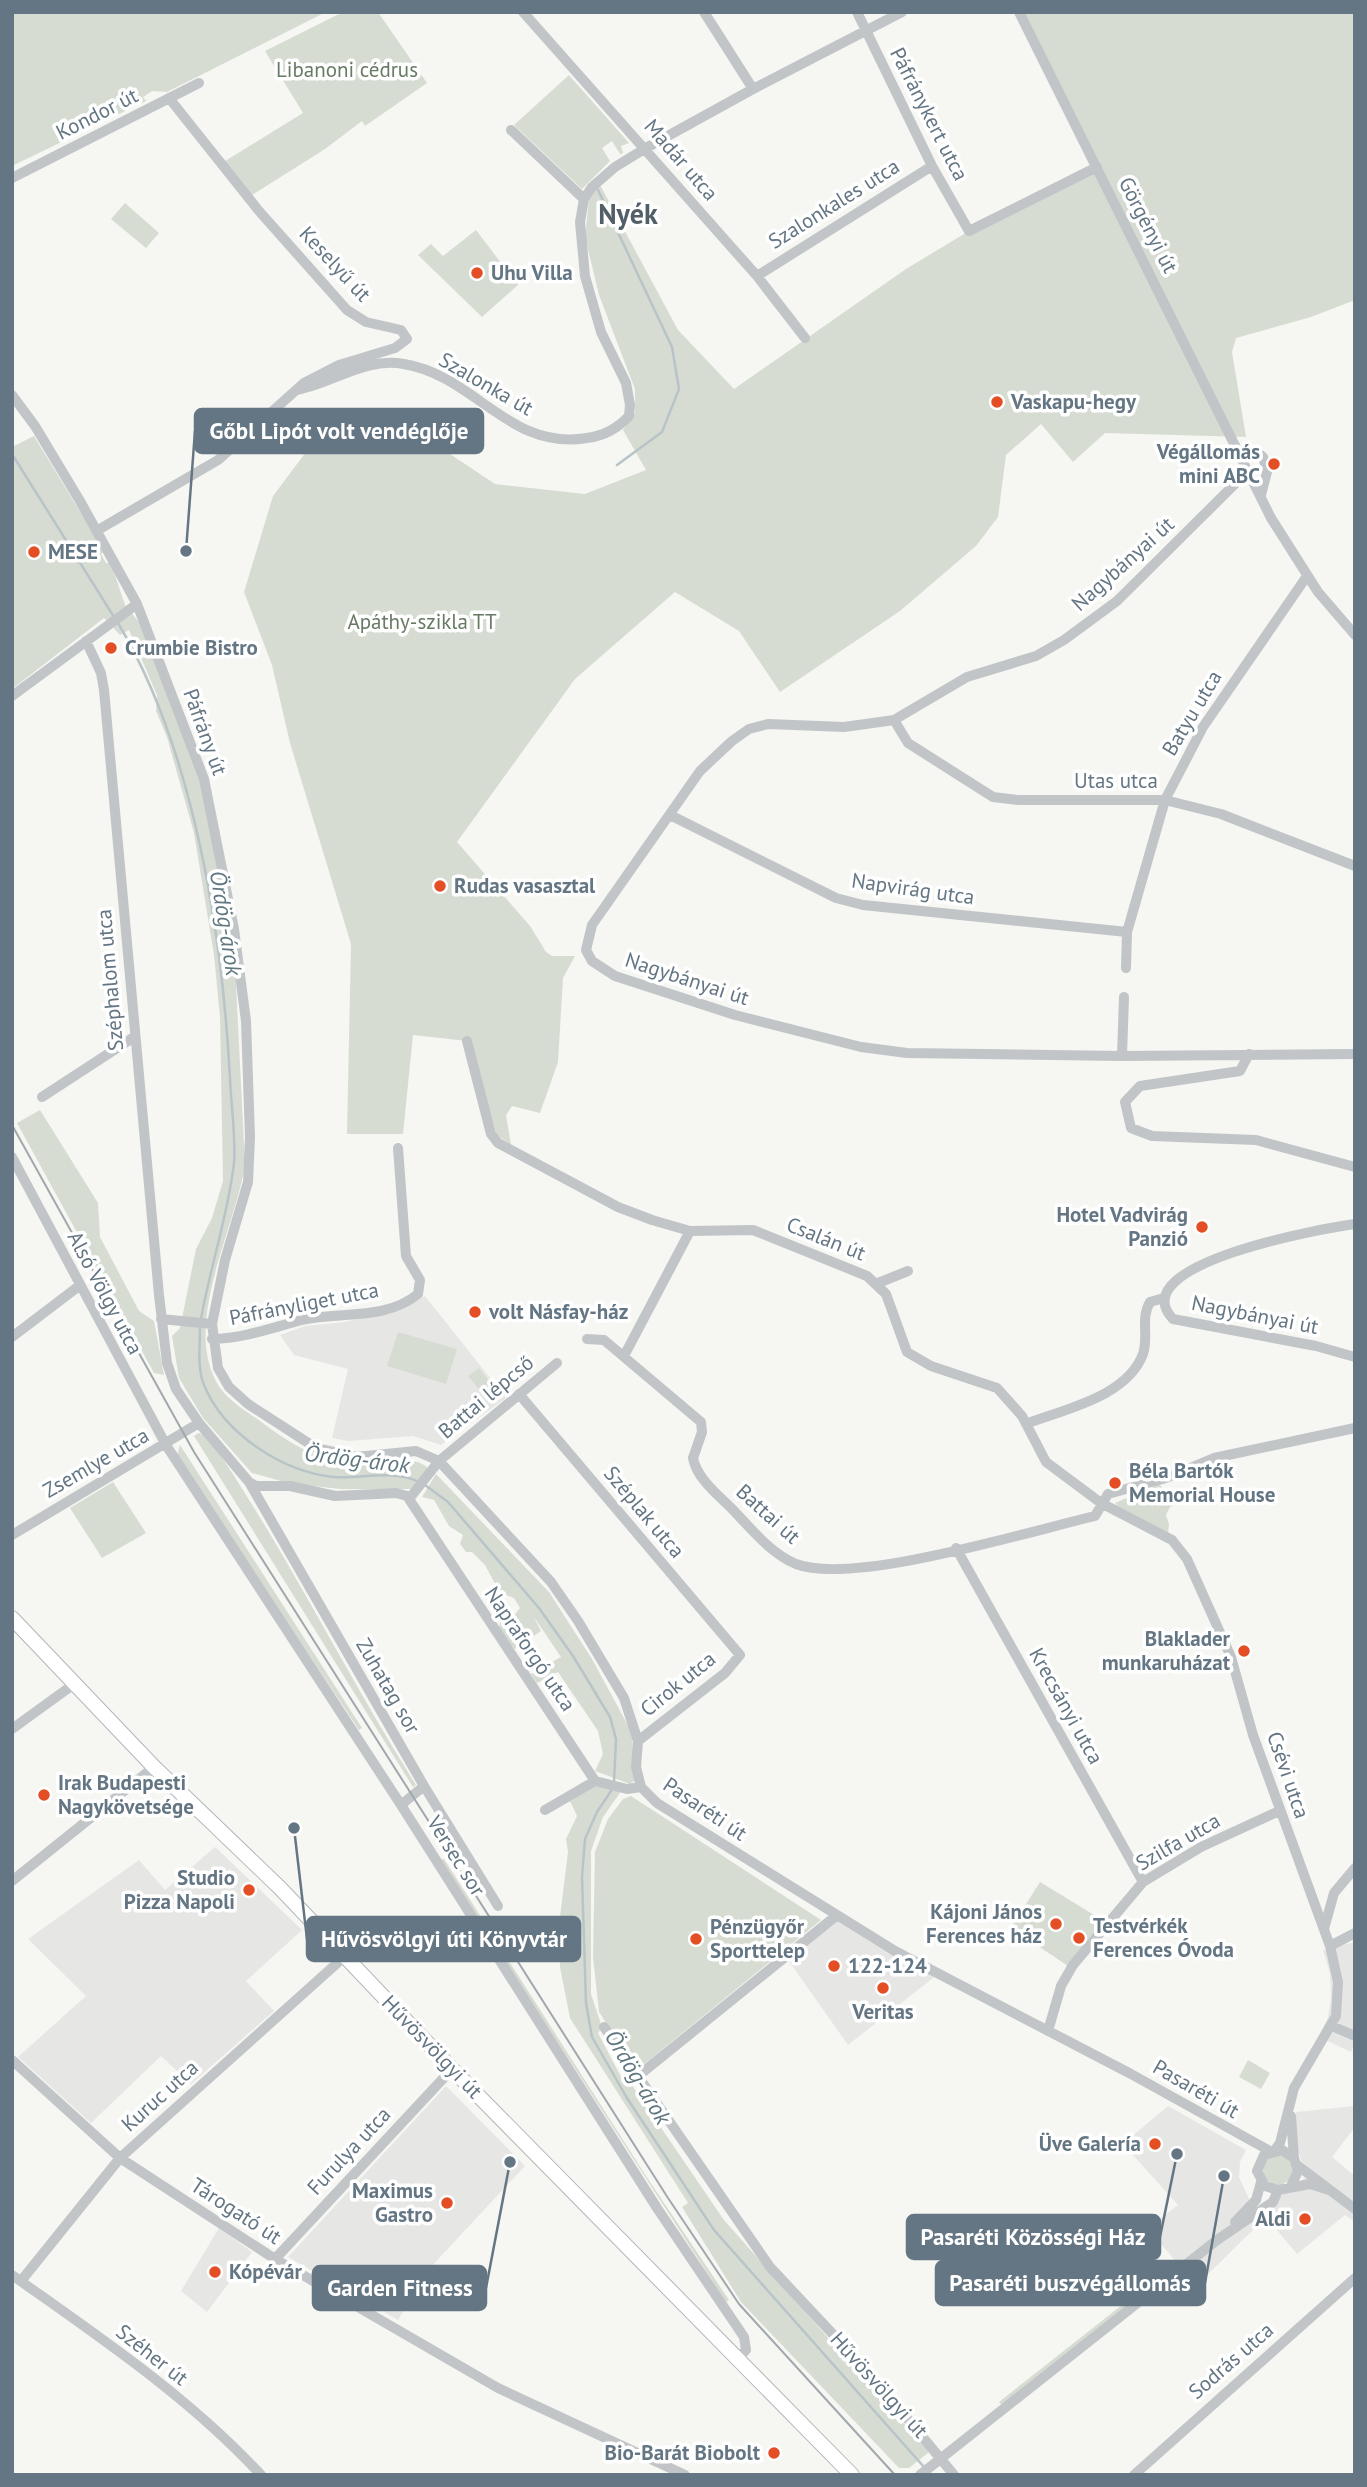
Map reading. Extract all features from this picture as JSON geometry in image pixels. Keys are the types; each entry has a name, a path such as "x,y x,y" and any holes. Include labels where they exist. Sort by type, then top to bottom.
{"main road":[{"name":"Hűvösvölgyi út","path":"12,1618 154,1767 280,1888 452,2069 852,2475"}],"street":[{"name":"Madár utca","path":"523,12 757,276 805,338"},
{"path":"704,12 752,89"},
{"name":"Páfránykert utca","path":"857,12 932,166 969,231 1097,167"},
{"path":"511,130 584,199 600,178 646,148 752,89 902,12"},
{"name":"Görgényi út","path":"1019,12 1278,529 1307,576 1355,635"},
{"name":"Kondor út","path":"12,178 199,83"},
{"name":"Keselyű út","path":"169,98 259,211 347,310 366,322 401,330 407,335 398,347 332,367 296,390"},
{"name":"Szalonkales utca","path":"757,276 932,166"},
{"name":"Szalonka út","path":"98,530 218,460 296,390 369,364 399,363 460,386 508,420 542,438 570,441 596,437 620,425 629,416 631,405 626,383 601,332 585,276 579,236 584,199"},
{"name":"Páfrány út","path":"12,395 35,426 98,530 204,779 234,929 246,1021 249,1170 212,1324"},
{"path":"1241,455 1255,452 1263,457 1267,472 1261,495"},
{"name":"Nagybányai út","path":"1248,471 1138,582 1063,640 1036,656 967,677 894,720 844,727 768,724 748,729 715,753 670,814 592,925 586,950 592,961 602,969 735,1015 861,1047 907,1053 1122,1056 1355,1054"},
{"name":"Batyu utca","path":"1126,968 1127,932 1166,800 1203,727 1307,576"},
{"path":"12,696 133,607"},
{"name":"Széphalom utca","path":"86,641 101,673 104,690 161,1319"},
{"name":"Utas utca","path":"894,720 908,743 993,797 1018,800 1166,800 1221,814 1355,866"},
{"name":"Napvirág utca","path":"670,814 836,898 863,905 1127,932"},
{"path":"1122,1056 1124,997"},
{"path":"42,1097 134,1037"},
{"name":"Csalán út","path":"467,1041 491,1134 498,1143 618,1208 690,1231 754,1230 859,1272 878,1283 886,1294 907,1352 931,1366 997,1388 1010,1399 1046,1462 1101,1503"},
{"path":"1249,1054 1240,1071 1140,1086 1125,1102 1131,1128 1152,1136 1256,1140 1355,1167"},
{"name":"Páfrányliget utca","path":"212,1339 253,1336 303,1320 362,1315 400,1304 418,1294 420,1280 406,1256 398,1148"},
{"name":"Alsó Völgy utca","path":"12,1157 166,1446"},
{"name":"Nagybányai út","path":"1355,1224 1286,1236 1223,1256 1177,1277 1166,1290 1164,1298 1168,1313 1179,1320 1316,1346 1355,1357"},
{"path":"587,1339 604,1340 624,1356 690,1231"},
{"path":"878,1283 908,1270"},
{"path":"12,1336 79,1286"},
{"path":"1026,1424 1096,1396 1130,1376 1140,1361 1147,1341 1145,1311 1150,1302 1164,1298"},
{"path":"161,1319 212,1324 218,1368 229,1387 248,1404 316,1448 356,1457 416,1451 439,1461"},
{"name":"Zuhatag sor","path":"161,1319 170,1375 199,1423 249,1482 424,1786 498,1906"},
{"name":"Battai út","path":"624,1356 701,1423 694,1466 760,1537 785,1558 817,1569 845,1570 1095,1516 1101,1503"},
{"name":"Battai lépcső","path":"412,1495 439,1461 557,1363"},
{"name":"Széplak utca","path":"519,1394 740,1655"},
{"name":"Zsemlye utca","path":"12,1535 166,1446 199,1423"},
{"path":"1101,1503 1108,1494 1166,1478 1214,1458 1355,1428"},
{"name":"Versec sor","path":"166,1446 401,1805 642,2185 744,2337 746,2350 737,2359"},
{"name":"Pasaréti út","path":"439,1461 551,1582 624,1698 638,1741 636,1767 641,1787 657,1803 895,1951 1131,2074 1245,2139 1272,2150"},
{"path":"249,1482 256,1486 290,1486 335,1496 396,1493 412,1495"},
{"name":"Napraforgó utca","path":"412,1495 597,1781"},
{"name":"Csévi utca","path":"1101,1503 1159,1531 1172,1540 1187,1559 1231,1657 1253,1735 1279,1811 1330,1946 1338,1993 1332,2026 1303,2070 1290,2100 1280,2143 1272,2150"},
{"name":"Krecsányi utca","path":"956,1548 1143,1882"},
{"name":"Cirok utca","path":"638,1741 725,1673 740,1655"},
{"path":"12,1729 74,1684"},
{"path":"12,1881 154,1767"},
{"path":"545,1810 597,1781 627,1789 641,1787"},
{"path":"401,1805 424,1786"},
{"name":"Szilfa utca","path":"1048,2031 1061,1986 1073,1965 1143,1882 1201,1847 1279,1811"},
{"path":"1324,1929 1334,1894 1355,1868"},
{"path":"638,2076 836,1916"},
{"path":"1330,1946 1355,1933"},
{"name":"Kuruc utca","path":"16,2278 120,2158 344,1957"},
{"path":"1332,2026 1355,2036"},
{"name":"Hűvösvölgyi út","path":"604,2027 770,2267 873,2377 954,2475"},
{"name":"Tárogató út","path":"12,2060 120,2158 275,2259 498,2388 685,2475"},
{"name":"Furulya utca","path":"275,2259 452,2069"},
{"name":"Csévi utca","path":"1290,2100 1296,2162"},
{"name":"Pasaréti út","path":"1245,2139 1260,2160"},
{"path":"1217,2240 1252,2205 1261,2182 1257,2171 1260,2160 1272,2150 1296,2162 1355,2209"},
{"path":"1291,2186 1297,2176 1296,2162"},
{"path":"1261,2182 1278,2190 1310,2184 1329,2190"},
{"path":"920,2475 1217,2240 1273,2202 1278,2190"},
{"name":"Széher út","path":"16,2278 143,2370 235,2446 261,2475"},
{"name":"Sodrás utca","path":"1134,2475 1355,2278"}],"shaded area":[{"path":"425,1296 506,1398 441,1445 413,1436 348,1441 332,1438 348,1369 294,1355 280,1335 305,1326 345,1322 398,1309"},
{"path":"215,1847 302,1930 246,1981 274,2011 191,2084 161,2056 91,2123 18,2057 86,1996 28,1939 139,1860 165,1890"},
{"path":"836,1916 938,1974 848,2045 786,1957"},
{"path":"1355,1942 1355,2043 1351,2052 1319,2037 1328,2017 1331,1998 1330,1974 1323,1950"},
{"path":"446,2086 525,2166 429,2269 398,2320 288,2257"},
{"path":"1168,2106 1246,2150 1240,2162 1239,2177 1256,2214 1313,2172 1302,2162 1295,2143 1296,2112 1355,2106 1355,2127 1332,2157 1355,2176 1355,2222 1345,2215 1297,2254 1266,2217 1196,2286 1148,2228 1178,2205 1123,2144"},
{"name":"Kópévár","path":"219,2228 252,2252 207,2312 181,2291"}],"green space":[{"path":"12,12 326,12 167,92 152,91 143,97 146,101 12,166"},
{"name":"Libanoni cédrus","path":"343,12 378,12 427,83 365,126 362,121 325,149 249,197 222,163 303,113 265,51"},
{"name":"Apáthy-szikla TT","path":"1019,12 1355,12 1355,300 1311,317 1236,338 1232,352 1246,437 1105,433 1073,462 1041,424 1006,455 998,517 976,546 900,611 780,692 739,631 675,592 575,679 457,842 530,926 546,952 552,956 575,956 563,978 558,1062 540,1113 512,1106 506,1115 511,1145 497,1135 467,1041 413,1035 403,1134 347,1134 351,944 290,743 272,665 244,592 273,496 318,436 396,418 495,484 585,494 646,470 623,430 635,413 635,389 599,295 585,237 589,200 599,183 678,330 734,389 906,269 969,231 1097,167"},
{"path":"569,75 629,143 621,146 623,153 620,154 612,141 602,148 610,161 582,189 514,125"},
{"path":"125,203 159,233 146,248 111,219"},
{"path":"476,230 518,285 482,317 418,255 431,244 443,256"},
{"path":"34,436 104,551 101,554 106,563 111,563 125,605 142,626 201,781 231,944 234,944 245,1164 209,1299 207,1353 214,1377 222,1391 240,1407 288,1441 318,1456 351,1464 408,1460 428,1468 411,1489 341,1489 292,1484 252,1473 203,1418 179,1378 172,1336 180,1328 196,1249 212,1218 223,1181 220,1017 214,955 194,833 167,737 156,711 157,695 129,630 120,635 104,618 12,689 12,447"},
{"path":"40,1110 98,1203 100,1237 139,1311 154,1321 164,1375 154,1373 17,1123"},
{"path":"398,1332 457,1349 446,1384 387,1366"},
{"path":"479,1368 498,1392 488,1400 468,1376"},
{"path":"199,1433 208,1437 263,1522 416,1785 413,1787 194,1436"},
{"path":"180,1445 362,1728 359,1730 177,1456"},
{"path":"436,1474 549,1592 592,1659 632,1733 634,1781 630,1784 595,1771 603,1754 598,1731 558,1672 537,1683 531,1674 561,1657 534,1617 541,1631 515,1649 498,1633 500,1622 511,1619 520,1608 514,1598 500,1593 485,1565 472,1552 466,1552 460,1544 463,1535 449,1526 434,1500 422,1497"},
{"path":"113,1482 146,1533 102,1558 70,1508"},
{"path":"1159,1484 1177,1504 1170,1507 1166,1515 1168,1534 1120,1509 1115,1503"},
{"path":"596,1784 622,1790 603,1817 591,1851 591,1994 602,2027 598,2033 620,2075 625,2075 724,2220 929,2452 909,2468 899,2468 741,2302 682,2207 688,2203 570,2018 560,1967 559,1925 568,1852 566,1839 577,1816 570,1801"},
{"name":"Pénzügyőr Sporttelep","path":"631,1796 821,1920 637,2070 599,2012 593,1957 595,1852 608,1819 623,1799"},
{"path":"444,1859 646,2176 729,2300 726,2302 440,1860"},
{"path":"1040,1882 1104,1921 1068,1966 1011,1928"},
{"path":"1248,2060 1270,2073 1261,2089 1239,2077"},
{"path":"1278,2155 1288,2160 1293,2170 1288,2180 1278,2185 1268,2180 1263,2170 1268,2160"},
{"path":"1150,2283 1153,2286 1002,2405 999,2402"}],"waterway":[{"path":"598,190 672,347 679,389 662,432 617,465"},
{"name":"Ördög-árok","path":"12,454 114,617"},
{"name":"Ördög-árok","path":"118,623 144,673 185,784 200,843 220,963 234,1163 228,1202 201,1319"},
{"name":"Ördög-árok","path":"200,1326 200,1364 204,1385 213,1403 226,1419 257,1448 276,1459 315,1474 334,1477 399,1476 419,1482"},
{"name":"Ördög-árok","path":"425,1485 448,1502 539,1608 573,1656 610,1717 616,1739 614,1782"},
{"name":"Ördög-árok","path":"613,1788 597,1812 585,1839 582,1877 586,2003 592,2037 627,2098 714,2230 924,2467"}],"tram line":[{"path":"12,1125 194,1452 668,2198 739,2304 895,2475"}],"place":[{"name":"Uhu Villa","path":"477,273"},
{"name":"Vaskapu-hegy","path":"997,402"},
{"name":"Végállomás mini ABC","path":"1274,464"},
{"name":"Gőbl Lipót volt vendéglője","path":"186,551"},
{"name":"MESE","path":"34,552"},
{"name":"Crumbie Bistro","path":"111,648"},
{"name":"Rudas vasasztal","path":"440,886"},
{"name":"Hotel Vadvirág Panzió","path":"1202,1227"},
{"name":"volt Násfay-ház","path":"475,1312"},
{"name":"Béla Bartók Memorial House","path":"1115,1483"},
{"name":"Blaklader munkaruházat","path":"1244,1651"},
{"name":"Irak Budapesti Nagykövetsége","path":"44,1795"},
{"name":"Hűvösvölgyi úti Könyvtár","path":"294,1828"},
{"name":"Studio Pizza Napoli","path":"249,1890"},
{"name":"Kájoni János Ferences ház","path":"1056,1924"},
{"name":"Testvérkék Ferences Óvoda","path":"1079,1938"},
{"name":"Pénzügyőr Sporttelep","path":"696,1939"},
{"name":"122-124","path":"834,1966"},
{"name":"Veritas","path":"883,1988"},
{"name":"Üve Galería","path":"1155,2144"},
{"name":"Pasaréti Közösségi Ház","path":"1177,2154"},
{"name":"Garden Fitness","path":"510,2162"},
{"name":"Pasaréti buszvégállomás","path":"1224,2176"},
{"name":"Maximus Gastro","path":"447,2203"},
{"name":"Aldi","path":"1305,2219"},
{"name":"Kópévár","path":"215,2272"},
{"name":"Bio-Barát Biobolt","path":"774,2453"}],"district":[{"name":"Nyék","path":"628,214"}]}
